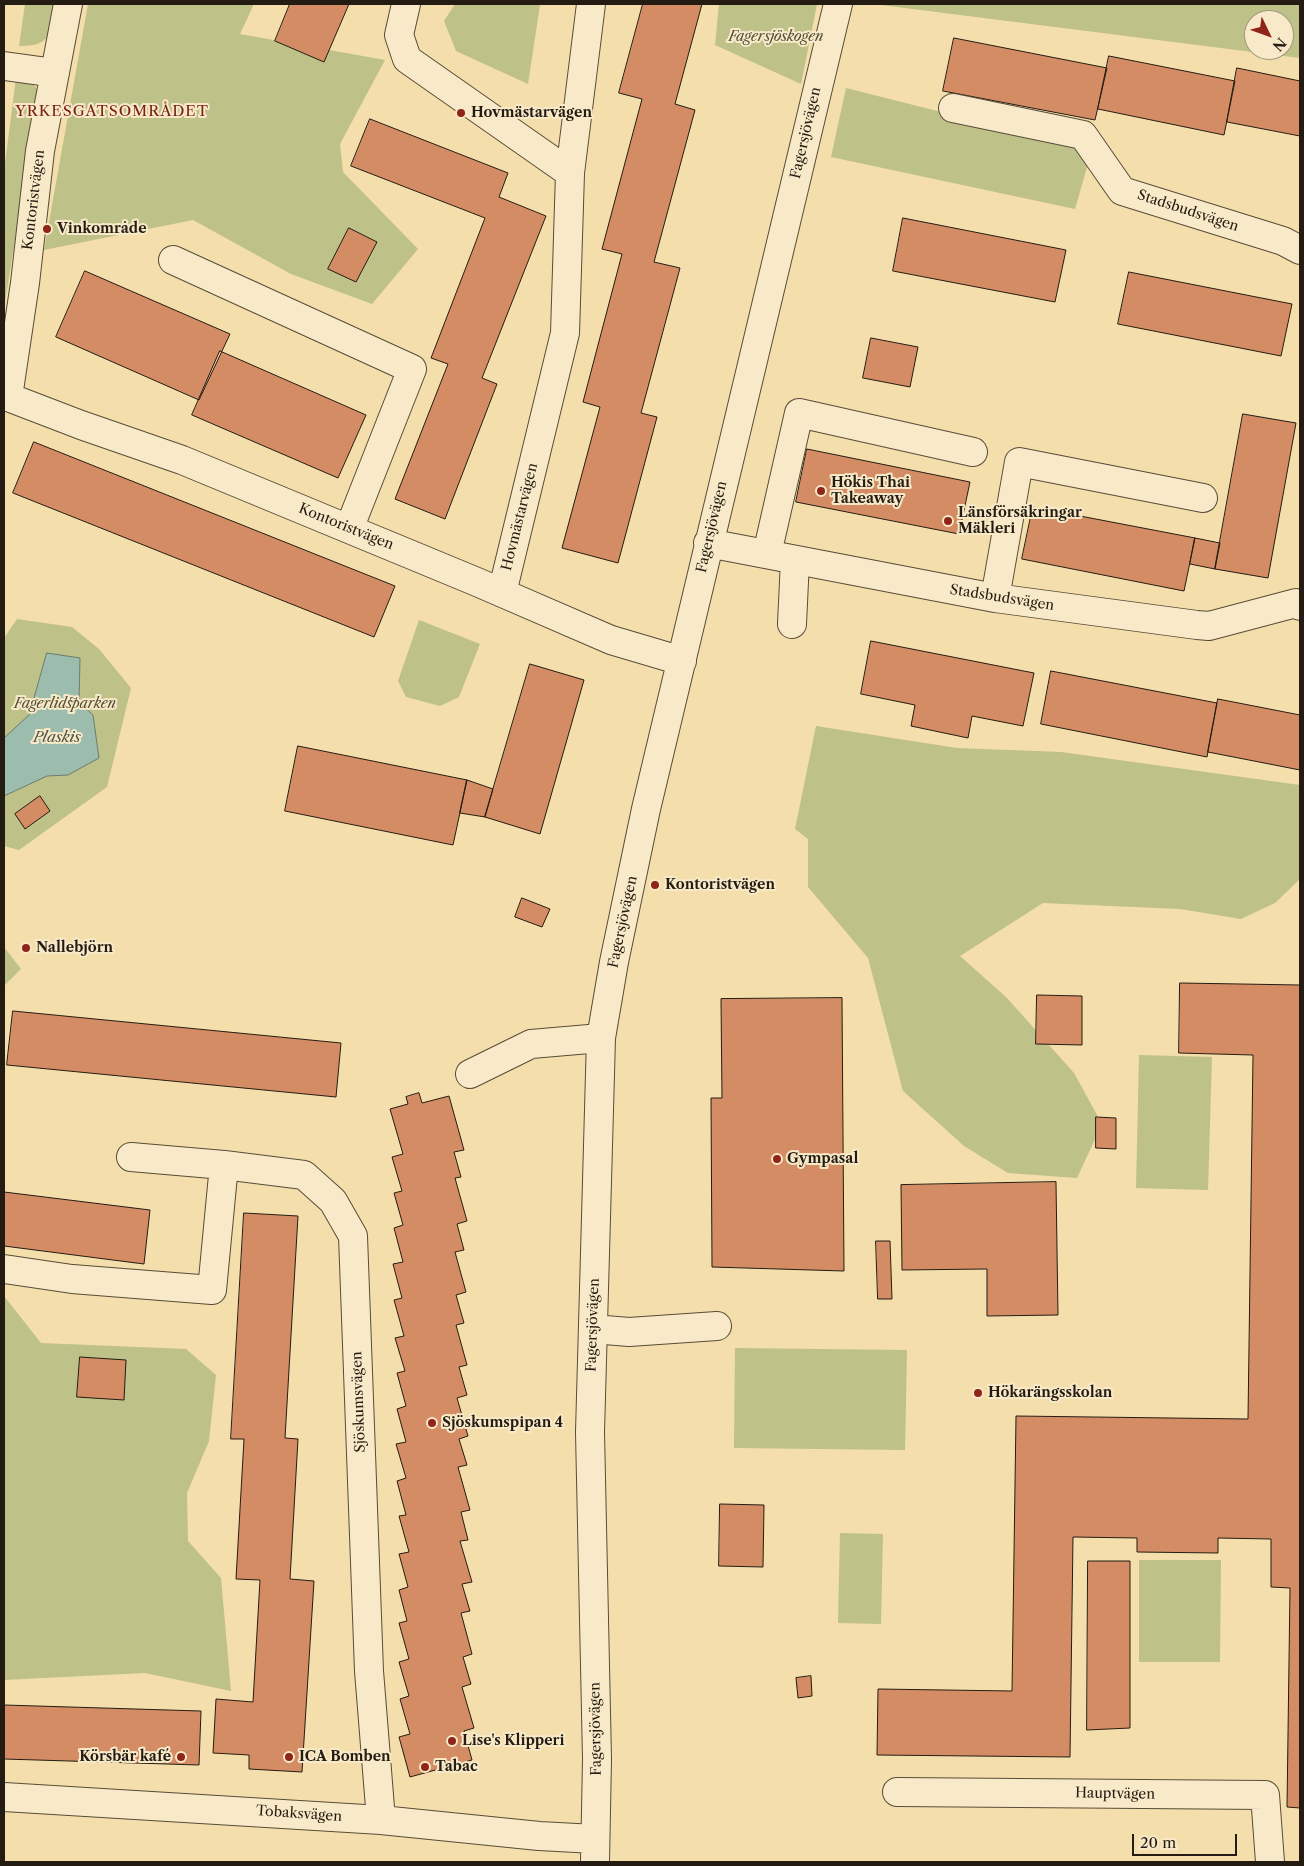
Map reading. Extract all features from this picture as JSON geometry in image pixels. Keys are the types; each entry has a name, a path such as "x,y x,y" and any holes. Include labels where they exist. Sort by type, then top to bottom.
{"street":[{"name":"Kontoristvägen","path":"68,4 40,151 25,283 6,397 182,460 611,640 682,661"},
{"path":"406,4 399,34 407,59 570,173"},
{"name":"Hovmästarvägen","path":"502,593 565,332 570,173 590,4"},
{"name":"Fagersjövägen","path":"595,1851 597,1760 590,1432 601,1038 614,962 646,809 838,4"},
{"path":"4,66 55,73"},
{"name":"Stadsbudsvägen","path":"953,108 1083,135 1122,191 1283,241 1300,250"},
{"path":"173,260 412,369 348,529"},
{"path":"766,554 800,413 973,452"},
{"path":"995,598 1019,462 1203,498"},
{"name":"Stadsbudsvägen","path":"708,543 995,598 1209,626 1299,602"},
{"path":"792,624 794,560"},
{"path":"470,1074 531,1044 601,1038"},
{"name":"Sjöskumsvägen","path":"131,1157 224,1165 304,1175 333,1201 353,1236 369,1661 381,1820"},
{"path":"4,1269 72,1279 212,1290 224,1165"},
{"path":"593,1330 628,1332 718,1326"},
{"name":"Hauptvägen","path":"897,1792 1265,1796 1270,1862"},
{"name":"Tobaksvägen","path":"4,1797 381,1820 539,1836 595,1851"}],"green space":[{"path":"25,4 57,4 54,22 48,36 38,44 19,46"},
{"path":"88,4 254,4 240,34 385,60 340,144 343,172 418,249 372,304 291,274 193,220 44,250"},
{"path":"455,4 540,5 528,84 456,51 444,21"},
{"name":"Fagersjöskogen","path":"719,4 817,4 801,84 715,45"},
{"path":"873,4 1300,4 1300,58 1294,57 1294,10 1244,10 1244,51"},
{"path":"16,78 29,80 39,91 4,308 4,171"},
{"path":"846,88 1092,150 1075,209 831,157"},
{"name":"Fagerlidsparken","path":"17,619 72,627 99,649 131,688 107,787 19,850 4,846 4,638"},
{"path":"419,620 480,644 459,697 440,706 406,697 398,681"},
{"path":"816,726 957,748 1061,752 1300,785 1300,879 1275,903 1241,919 1180,909 1043,903 960,956 1007,998 1074,1073 1102,1124 1077,1178 1008,1173 964,1146 903,1091 868,958 808,887 808,839 795,829"},
{"path":"4,947 21,969 4,986"},
{"path":"1139,1055 1212,1057 1208,1190 1136,1188"},
{"path":"4,1296 41,1343 186,1349 216,1375 209,1441 187,1493 188,1541 221,1578 231,1691 145,1673 4,1680"},
{"path":"735,1348 907,1350 905,1450 734,1448"},
{"path":"840,1533 883,1534 881,1624 838,1623"},
{"path":"1139,1560 1221,1560 1220,1662 1139,1662"}],"water":[{"name":"Plaskis","path":"47,653 80,658 79,702 93,715 99,758 68,775 47,776 4,796 4,738 29,715"}],"building":[{"path":"290,4 349,4 324,62 275,41"},
{"path":"643,4 702,4 675,104 695,110 654,262 680,268 641,413 657,417 618,563 562,548 600,407 583,402 622,254 602,249 642,99 619,93"},
{"path":"954,38 1107,68 1095,120 943,91"},
{"path":"1109,56 1235,81 1224,135 1098,109"},
{"path":"1237,68 1300,81 1300,136 1227,122"},
{"path":"370,119 508,173 499,197 546,216 482,378 497,384 445,519 395,499 448,364 431,358 485,218 351,166"},
{"path":"903,218 1066,250 1055,302 893,271"},
{"path":"349,228 377,242 356,282 328,269"},
{"path":"85,271 230,334 199,400 56,337"},
{"path":"1129,272 1292,304 1281,356 1118,324"},
{"path":"871,338 918,347 910,387 863,378"},
{"path":"220,351 366,415 338,478 192,415"},
{"path":"1243,414 1296,423 1268,578 1215,569"},
{"path":"34,442 395,586 374,637 13,493"},
{"path":"807,449 970,482 959,534 796,502"},
{"path":"1033,507 1195,538 1184,591 1022,559"},
{"path":"1195,538 1220,543 1215,569 1190,564"},
{"path":"871,641 1034,673 1023,726 972,716 968,738 911,726 915,705 861,694"},
{"path":"530,664 584,680 540,834 485,817"},
{"path":"1051,671 1217,703 1207,757 1041,724"},
{"path":"1218,699 1300,715 1300,770 1208,752"},
{"path":"298,746 467,780 453,845 285,811"},
{"path":"467,780 493,789 485,817 460,813"},
{"path":"40,796 50,811 25,829 15,814"},
{"path":"522,898 550,909 542,927 515,917"},
{"path":"1180,983 1300,985 1300,1808 1287,1807 1290,1588 1271,1587 1271,1539 1218,1538 1218,1553 1137,1552 1137,1538 1073,1537 1070,1757 877,1755 878,1689 1012,1691 1016,1416 1248,1419 1253,1055 1179,1053"},
{"path":"1037,995 1082,996 1082,1045 1036,1044"},
{"name":"Gympasal","path":"842,998 844,1271 712,1267 711,1098 722,1098 721,999"},
{"path":"13,1011 341,1043 336,1097 7,1065"},
{"name":"Sjöskumspipan 4","path":"419,1093 422,1103 449,1096 464,1150 454,1152 461,1177 455,1178 467,1221 457,1224 464,1250 455,1252 466,1292 456,1295 464,1323 456,1325 467,1365 459,1367 467,1395 457,1398 468,1436 459,1439 467,1465 458,1467 470,1510 461,1512 468,1540 460,1541 472,1582 462,1584 470,1611 461,1613 472,1654 463,1657 471,1684 462,1687 474,1728 464,1731 472,1760 410,1777 399,1737 410,1734 400,1699 409,1696 399,1662 409,1659 399,1623 407,1621 399,1590 408,1587 399,1554 409,1552 399,1516 406,1515 397,1481 406,1478 396,1444 406,1442 397,1409 406,1406 397,1373 405,1371 395,1338 404,1336 394,1300 402,1298 393,1264 403,1262 394,1228 403,1225 394,1193 402,1191 392,1157 403,1154 390,1109 408,1104 406,1097"},
{"path":"1096,1117 1116,1118 1116,1149 1096,1148"},
{"path":"1056,1182 1058,1315 987,1316 987,1269 902,1270 901,1185"},
{"path":"4,1192 150,1210 144,1264 4,1246"},
{"path":"244,1213 298,1216 285,1438 298,1439 290,1579 314,1581 302,1772 249,1769 249,1755 213,1753 216,1699 253,1702 260,1580 236,1579 244,1439 231,1439"},
{"path":"876,1241 890,1241 892,1299 878,1299"},
{"path":"80,1357 126,1360 124,1400 77,1397"},
{"path":"720,1504 764,1505 763,1567 719,1566"},
{"path":"1088,1561 1130,1561 1130,1728 1087,1730"},
{"path":"811,1676 812,1696 798,1698 796,1678"},
{"path":"4,1705 201,1711 199,1765 4,1759"}],"place":[{"name":"Hovmästarvägen","path":"461,113"},
{"name":"Vinkområde","path":"47,229"},
{"name":"Hökis Thai Takeaway","path":"821,491"},
{"name":"Länsförsäkringar Mäkleri","path":"948,521"},
{"name":"Kontoristvägen","path":"655,885"},
{"name":"Nallebjörn","path":"26,948"},
{"name":"Gympasal","path":"777,1159"},
{"name":"Hökarängsskolan","path":"978,1393"},
{"name":"Sjöskumspipan 4","path":"432,1423"},
{"name":"Lise's Klipperi","path":"452,1741"},
{"name":"Körsbär kafé","path":"181,1757"},
{"name":"ICA Bomben","path":"289,1757"},
{"name":"Tabac","path":"425,1767"}],"district":[{"name":"YRKESGATSOMRÅDET","path":"112,112"}]}
